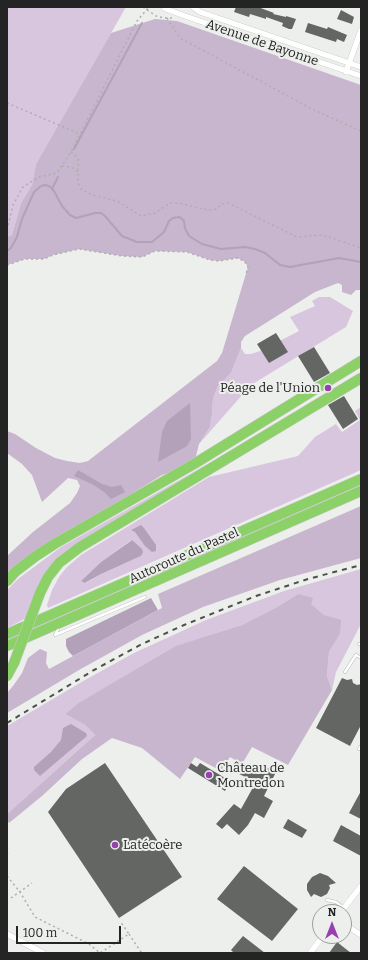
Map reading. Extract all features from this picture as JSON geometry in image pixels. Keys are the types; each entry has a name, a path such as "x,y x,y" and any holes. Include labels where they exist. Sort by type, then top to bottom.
{"highway":[{"path":"7,581 15,572 56,543 194,464 361,361"},
{"path":"7,676 14,663 40,593 48,578 59,563 80,547 361,378"},
{"name":"Autoroute du Pastel","path":"7,634 361,479"},
{"name":"Autoroute du Pastel","path":"7,646 361,491"}],"street":[{"name":"Avenue de Bayonne","path":"164,7 184,16 361,76"},
{"name":"Avenue de Bayonne","path":"193,7 200,12 361,67"},
{"path":"346,72 348,62 361,30"},
{"path":"348,904 361,886"},
{"path":"352,929 361,935"},
{"path":"7,934 43,953"},
{"path":"310,953 317,944"}],"lane":[{"path":"62,621 55,635 145,597"},
{"path":"345,672 356,655 361,658"},
{"path":"327,900 333,904"}],"path":[{"path":"143,7 156,16 174,18"},
{"path":"7,230 13,205 23,187 39,177 56,173 71,152 137,21 149,7"},
{"path":"166,18 180,38 314,110 361,131"},
{"path":"7,103 80,134"},
{"path":"71,152 78,158 80,187 86,193 117,201 141,216 155,213 170,203 180,203 210,210 217,209 222,204 228,203 297,237 321,235 361,248"},
{"path":"62,166 71,167 78,172"},
{"path":"7,265 25,259 44,259 53,255 79,249 122,256 142,257 155,252 187,252 210,260 219,261 238,258 245,262 248,267 246,274"},
{"path":"7,876 20,892 34,917 89,944 100,953 129,934"},
{"path":"11,898 32,883"},
{"path":"120,920 141,952 139,953"}],"shaded area":[{"path":"7,7 126,7 36,164 32,185 21,203 12,235 7,237"},
{"path":"155,19 177,21 361,85 361,290 356,290 351,295 342,292 342,285 338,283 315,292 245,336 241,342 241,348 231,373 218,386 213,398 210,427 199,444 194,464 162,475 7,572 7,556 33,532 70,503 80,486 77,480 68,478 42,502 32,475 22,464 7,453 7,431 15,434 36,448 55,458 80,463 88,461 217,361 222,353 248,267 245,262 238,258 219,261 210,260 187,252 155,251 142,257 122,256 79,249 53,255 44,259 25,259 7,265 7,237 12,235 21,203 32,185 36,164 111,33"},
{"path":"319,297 330,297 353,311 346,327 251,385 199,444 210,427 213,398 218,386 231,373 241,348 245,354 251,354 299,331 290,317 315,306 312,301"},
{"path":"190,403 191,439 187,446 158,462 162,432 167,421"},
{"path":"361,407 361,470 48,608 47,605 52,590 59,577 66,568 81,555 209,477 298,456 315,437 336,424 342,432 360,420 355,411","holes":["131,540 141,556 99,575 86,583 81,581 101,562"]},
{"path":"206,465 207,466 45,577 39,583 26,618 7,628 7,590 18,579 61,547"},
{"path":"78,470 102,484 112,487 121,485 125,492 111,499 92,484 74,476"},
{"path":"361,506 361,558 280,580 203,607 142,635 79,670 7,713 7,693 22,673 28,658 40,649 47,652 46,663 49,669 162,608 158,594"},
{"path":"141,525 156,545 156,551 152,552 145,546 135,532 131,530"},
{"path":"132,540 142,549 143,552 141,556 85,583 81,581 101,562"},
{"path":"361,569 361,624 336,672 332,690 327,676 329,652 340,634 324,615 298,594 277,607 242,625 176,647 78,703 65,714 85,725 95,735 7,814 7,726 134,653 206,620 284,591"},
{"path":"298,594 313,598 311,604 324,615 341,620 340,634 329,652 327,676 332,690 288,765 252,747 242,764 230,757 221,771 195,757 180,779 142,748 112,738 82,759 42,796 9,823 7,820 7,814 95,735 85,725 65,714 78,703 176,646 242,625 277,607"},
{"path":"151,598 158,610 73,656 69,652 66,646 66,639"},
{"path":"71,724 86,733 87,736 40,776 34,770 34,767 51,752 61,740 63,728"}],"building":[{"path":"236,7 258,7 274,13 273,14 296,19 292,29 289,29 282,26 283,23 266,17 266,19 250,14 249,17 234,12"},
{"path":"341,10 354,17 352,24 337,19"},
{"path":"308,23 327,29 328,27 347,35 344,42 337,39 336,42 305,32"},
{"path":"276,333 288,352 269,363 257,344"},
{"path":"314,347 330,373 314,382 298,356"},
{"path":"344,396 358,419 343,429 328,405"},
{"path":"342,678 347,680 352,679 353,683 357,685 361,684 361,725 350,746 316,728"},
{"name":"Latécoère","path":"105,763 182,877 119,918 48,812 66,789"},
{"name":"Château de Montredon","path":"191,763 197,767 200,763 230,781 225,791 188,768"},
{"path":"239,764 260,774 264,766 276,772 264,796 273,801 264,818 255,813 248,825 239,835 227,824 222,829 216,824 234,804 241,809 256,782 235,772"},
{"path":"361,791 361,819 349,813"},
{"path":"288,819 307,830 302,838 283,828"},
{"path":"341,825 361,836 361,856 333,841"},
{"path":"244,866 298,909 272,941 217,899"},
{"path":"320,873 328,876 336,883 329,885 330,888 327,894 321,897 314,894 311,897 307,890 307,884 312,877"},
{"path":"243,936 265,953 234,953 231,950"},
{"path":"336,944 340,944 351,953 329,953"}],"waterway":[{"path":"74,149 142,23"},
{"path":"52,189 58,177"},
{"path":"7,251 11,248 17,237 22,219 34,192 41,186 45,185 49,186 54,191 62,206 70,215 76,218 101,213 122,236 137,242 152,242 164,232 169,221 173,218 179,217 184,221 185,228 189,236 202,244 221,249 245,247 255,249 265,253 280,265 290,267 339,258 361,262"}],"railway":[{"path":"7,723 94,670 142,644 184,625 256,596 308,579 361,565"}],"place":[{"name":"Péage de l'Union","path":"328,388"},
{"name":"Château de Montredon","path":"209,775"},
{"name":"Latécoère","path":"115,845"}]}
